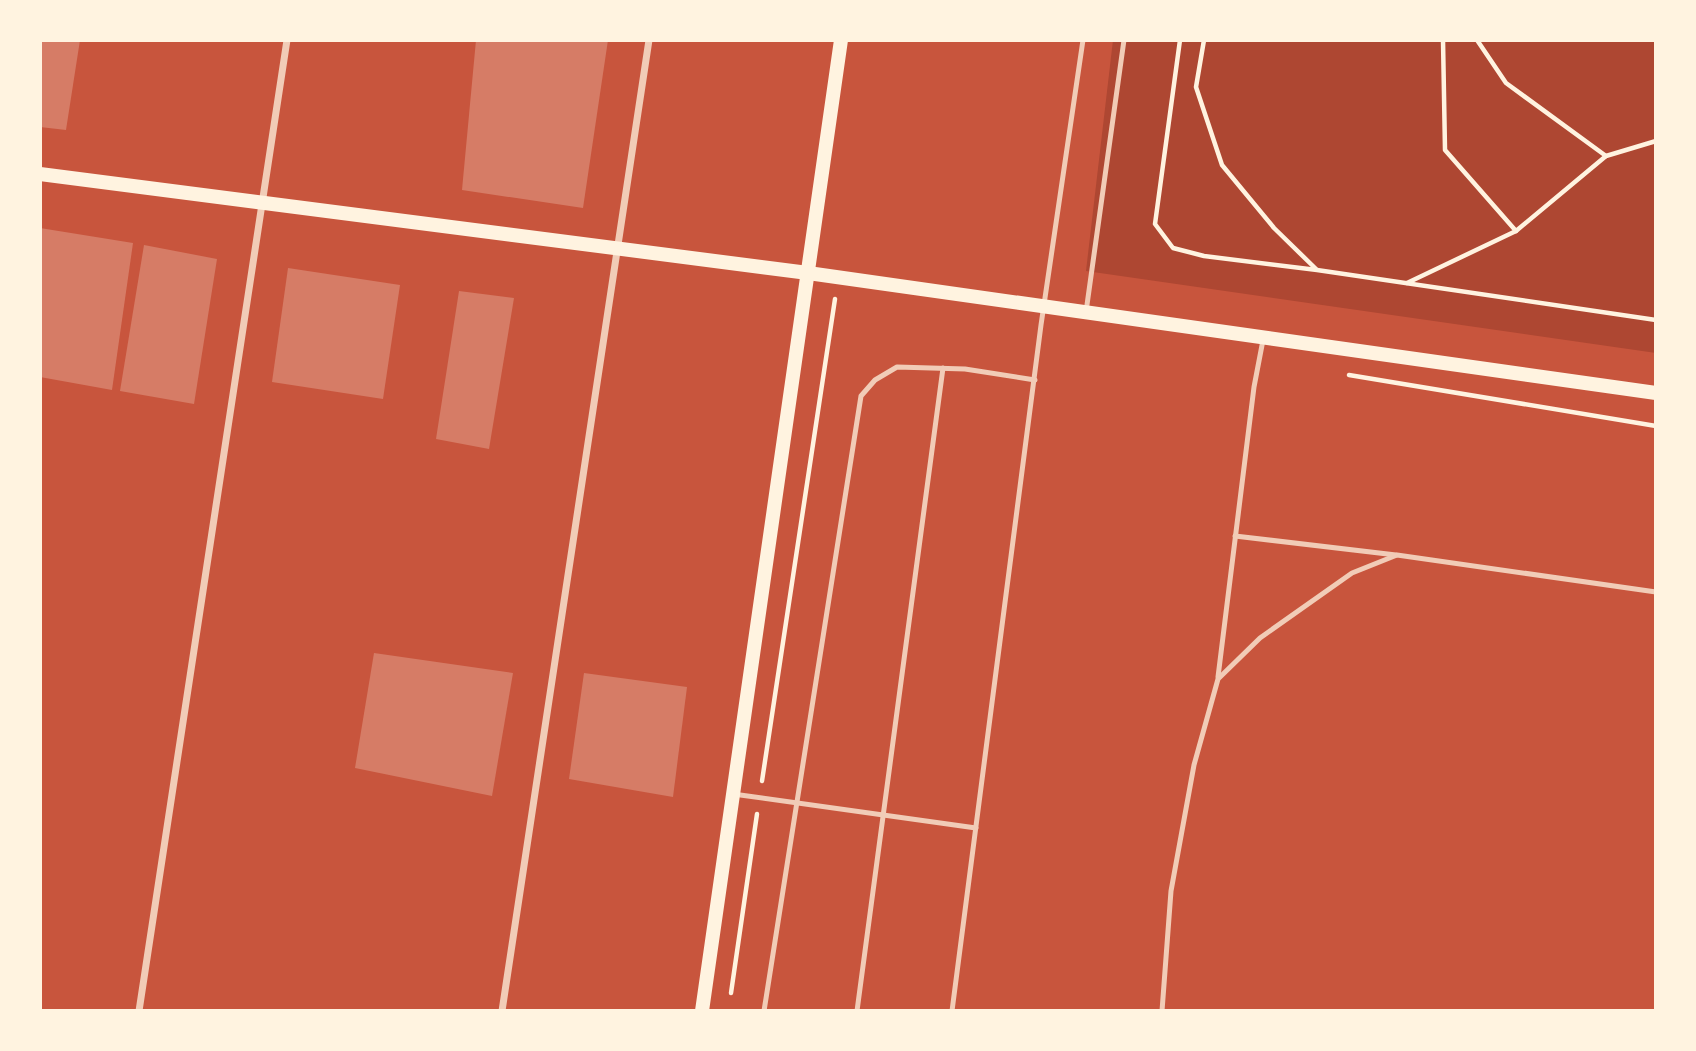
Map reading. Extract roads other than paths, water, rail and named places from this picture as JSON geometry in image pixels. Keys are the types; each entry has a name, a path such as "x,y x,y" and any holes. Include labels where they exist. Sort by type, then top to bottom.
{"main road":[{"path":"702,1011 841,40"},
{"path":"40,174 808,273 1656,393"}],"street":[{"path":"139,1011 287,40"},
{"path":"502,1011 649,40"}],"lane":[{"path":"952,1011 1044,306 1083,40"},
{"path":"1086,312 1124,40"},
{"path":"1162,1011 1171,891 1194,765 1218,679 1254,387 1264,337"},
{"path":"764,1011 861,396 875,380 897,367 965,369 1035,380"},
{"path":"857,1011 943,368"},
{"path":"1236,536 1397,555 1656,592"},
{"path":"1218,679 1260,638 1352,573 1397,555"},
{"path":"733,794 976,828"}]}
